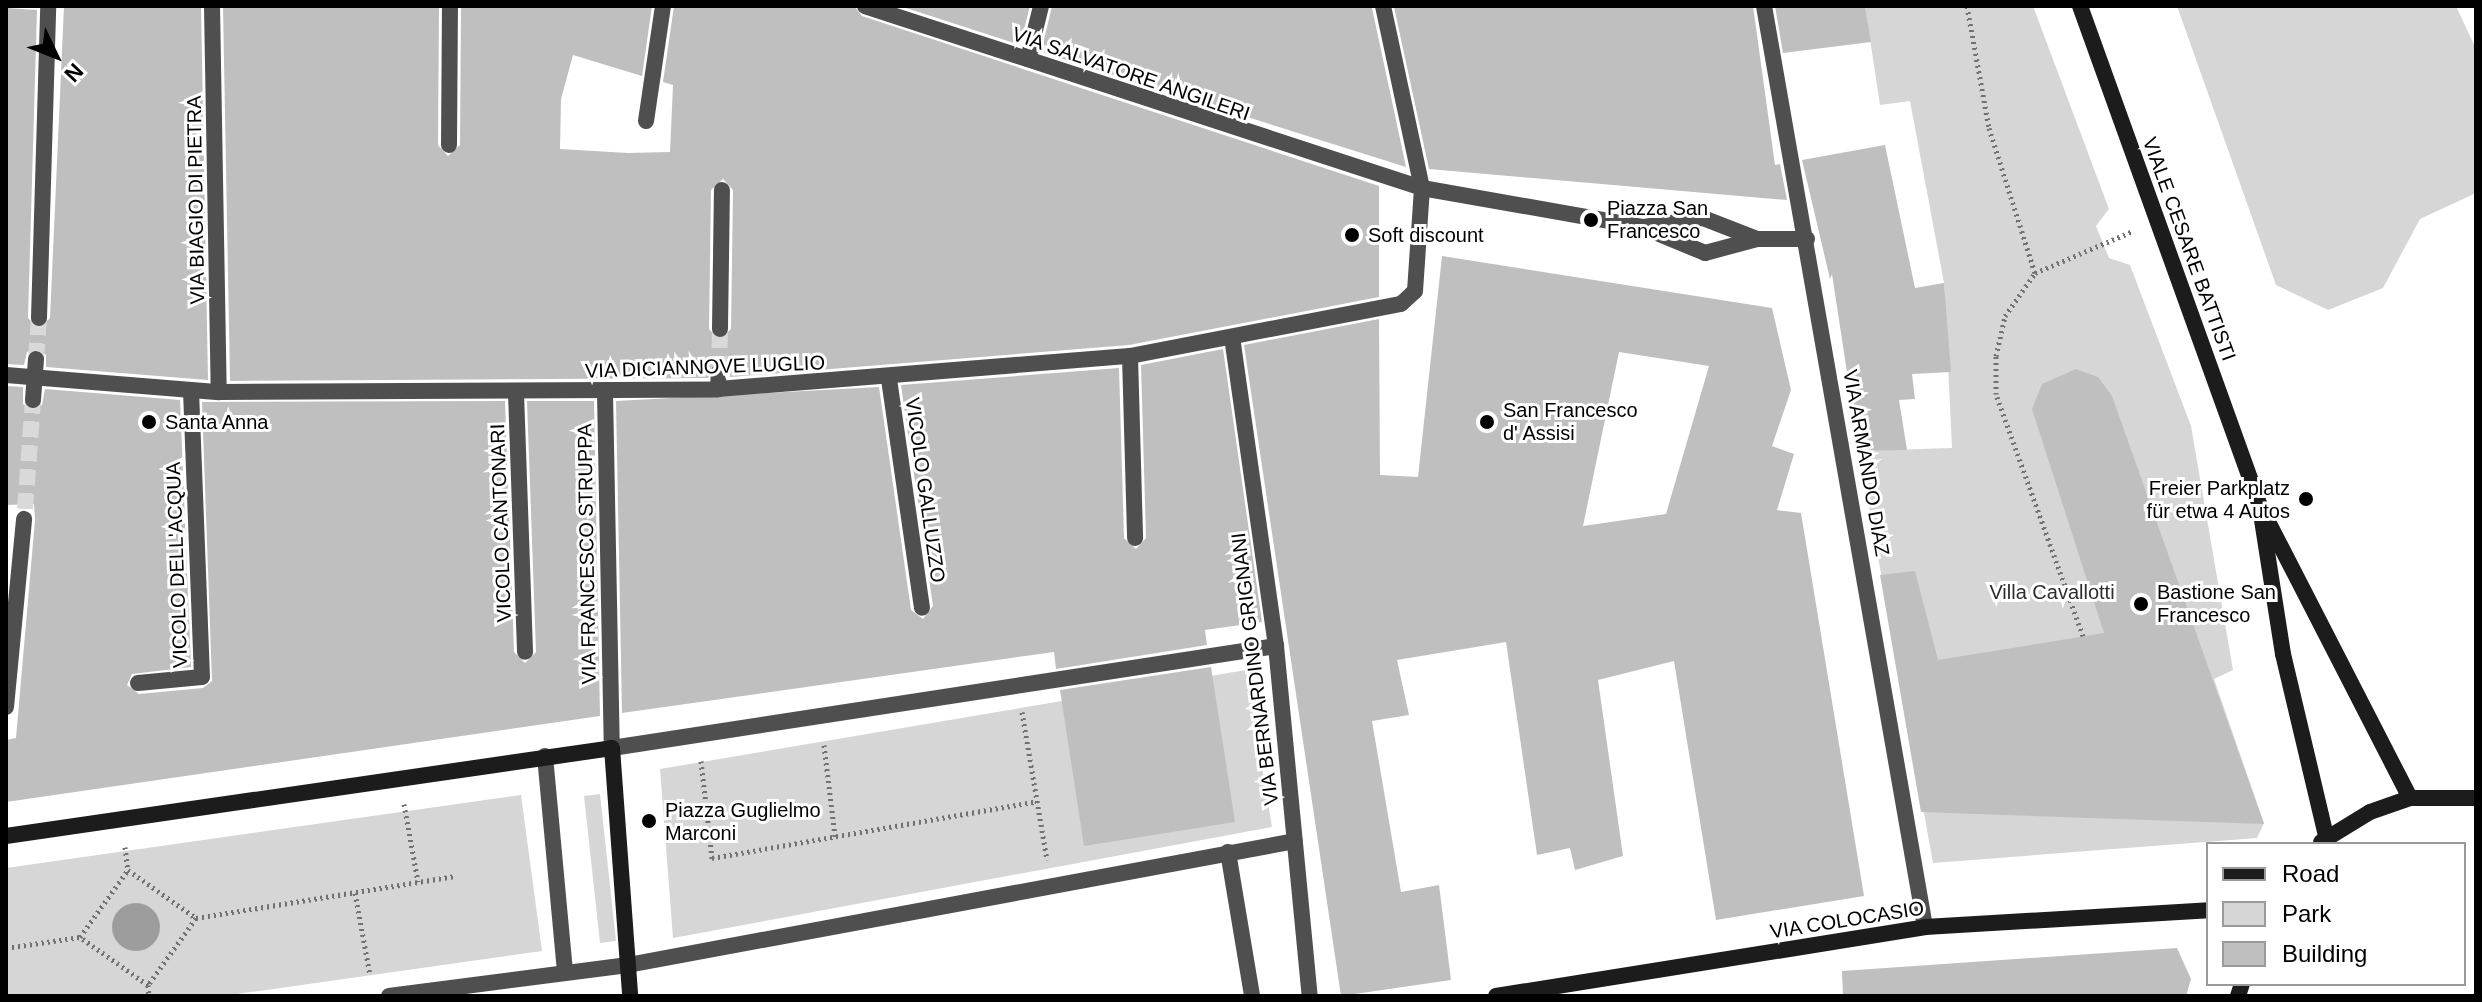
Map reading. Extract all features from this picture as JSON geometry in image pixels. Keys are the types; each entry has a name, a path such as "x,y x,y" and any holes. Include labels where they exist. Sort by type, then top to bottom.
{"street":[{"path":"39,318 48,6"},
{"name":"VIA BIAGIO DI PIETRA","path":"212,6 219,392"},
{"path":"449,145 450,6"},
{"path":"646,121 663,6"},
{"name":"VIA SALVATORE ANGILERI","path":"865,6 1384,180 1422,188"},
{"path":"1028,59 1041,6"},
{"path":"1383,6 1422,188 1644,227 1705,253 1757,239 1807,239"},
{"name":"VIA ARMANDO DIAZ","path":"1764,6 1925,927"},
{"name":"VIALE CESARE BATTISTI","path":"2080,6 2260,506 2410,798"},
{"name":"VIA DICIANNOVE LUGLIO","path":"6,375 219,392 605,393 889,379 1130,356 1401,304 1415,291 1422,188"},
{"path":"720,329 722,190"},
{"path":"1644,227 1703,218 1757,239"},
{"name":"VIA BERNARDINO GRIGNANI","path":"1232,337 1276,646 1310,996"},
{"path":"1130,356 1135,538"},
{"path":"33,400 36,359"},
{"path":"718,389 719,372"},
{"name":"VICOLO GALLUZZO","path":"889,379 922,608"},
{"name":"VICOLO DELL'ACQUA","path":"138,683 202,677 191,391"},
{"name":"VICOLO CANTONARI","path":"516,393 525,652"},
{"name":"VIA FRANCESCO STRUPPA","path":"605,393 612,748"},
{"name":"VIALE CESARE BATTISTI","path":"2260,506 2283,654 2323,840"},
{"path":"6,519 24,514 6,707"},
{"path":"6,836 612,748 1276,646"},
{"path":"612,748 630,996"},
{"path":"545,756 565,972"},
{"path":"2323,840 2410,798 2476,798"},
{"path":"389,996 628,965 1295,841"},
{"path":"1228,852 1252,996"},
{"name":"VIA COLOCASIO","path":"1496,996 1925,927 2206,910"}],"path":[{"path":"1967,6 1989,128 2035,273"},
{"path":"2083,636 1996,394 2005,316 2035,273 2158,221"},
{"path":"1018,686 1046,855"},
{"path":"820,716 835,836"},
{"path":"698,735 712,858 1037,801"},
{"path":"399,777 418,882"},
{"path":"80,937 128,870 196,918 454,876"},
{"path":"355,893 368,965"},
{"path":"149,996 148,985 196,918"},
{"path":"6,948 80,937 148,985"}],"green space":[{"name":"Villa Cavallotti","path":"1865,6 2033,6 2109,209 2096,226 2109,258 2130,265 2191,426 2233,670 2214,679 2264,823 2257,838 1933,863 1859,451 1952,448 1944,283 1910,101 1880,105"},
{"path":"2177,6 2456,6 2476,49 2476,193 2420,219 2383,288 2328,310 2276,285"},
{"path":"1246,670 1272,827 673,938 660,769"},
{"path":"600,794 616,941 600,943 584,796"},
{"path":"521,795 542,951 223,996 6,996 6,868"}],"shaded area":[{"path":"136,903 153,910 160,927 153,944 136,951 119,944 112,927 119,910"}],"building":[{"path":"64,6 201,6 208,380 46,367 46,355 38,348 27,352 24,365 6,364 6,8 37,10 28,318 39,329 50,318"},
{"path":"223,6 439,6 438,145 448,156 460,145 461,6 652,6 642,76 573,55 561,99 560,149 628,153 670,152 673,85 663,82 674,6 854,6 862,16 1379,186 1379,297 1129,345 730,377 728,366 719,361 708,378 230,381","holes":["723,179 733,190 731,329 719,340 709,329 711,190"]},
{"path":"900,6 1030,6 1020,45"},
{"path":"1052,6 1372,8 1406,167 1041,52"},
{"path":"1753,6 1775,165 1780,164 1787,200 1429,169 1394,7"},
{"path":"1775,6 1865,6 1871,42 1783,53"},
{"path":"1885,145 1915,288 1944,283 1951,372 1912,374 1915,399 1899,400 1907,450 1859,451 1832,274 1830,279 1802,160"},
{"path":"1442,256 1772,308 1791,390 1772,446 1794,454 1777,510 1801,513 1864,896 1716,920 1674,661 1598,680 1623,856 1575,870 1570,848 1537,855 1506,642 1397,660 1409,715 1372,721 1401,892 1439,885 1451,980 1341,996 1244,345 1379,319 1380,475 1418,477","holes":["1619,352 1709,366 1666,514 1583,526"]},
{"path":"1223,349 1262,622 1205,630 1207,645 1056,669 1054,652 622,713 616,401 879,387 911,610 923,619 933,606 901,385 1119,368 1124,538 1136,549 1146,538 1141,365"},
{"name":"Bastione San Francesco","path":"2076,369 2098,377 2112,396 2264,824 1921,812 1880,575 1915,571 1938,660 2104,633 2032,409 2042,384"},
{"path":"6,386 23,387 23,404 31,411 42,405 45,389 180,400 191,667 132,674 127,685 139,694 203,688 212,681 202,402 505,401 514,652 525,663 536,652 527,401 594,401 600,716 6,802 6,740 16,738 35,520 34,504 6,505"},
{"path":"1211,667 1235,822 1084,846 1060,690"},
{"path":"2177,948 2191,979 2186,996 1843,996 1842,971"}],"tunnel":[{"path":"36,359 39,318"},
{"path":"719,372 720,329"},
{"path":"25,509 33,400"}],"place":[{"name":"Piazza San Francesco","path":"1591,220"},
{"name":"Soft discount","path":"1352,235"},
{"name":"Santa Anna","path":"149,422"},
{"name":"San Francesco d' Assisi","path":"1487,422"},
{"name":"Freier Parkplatz für etwa 4 Autos","path":"2306,499"},
{"name":"Bastione San Francesco","path":"2141,604"},
{"name":"Piazza Guglielmo Marconi","path":"649,821"}]}
